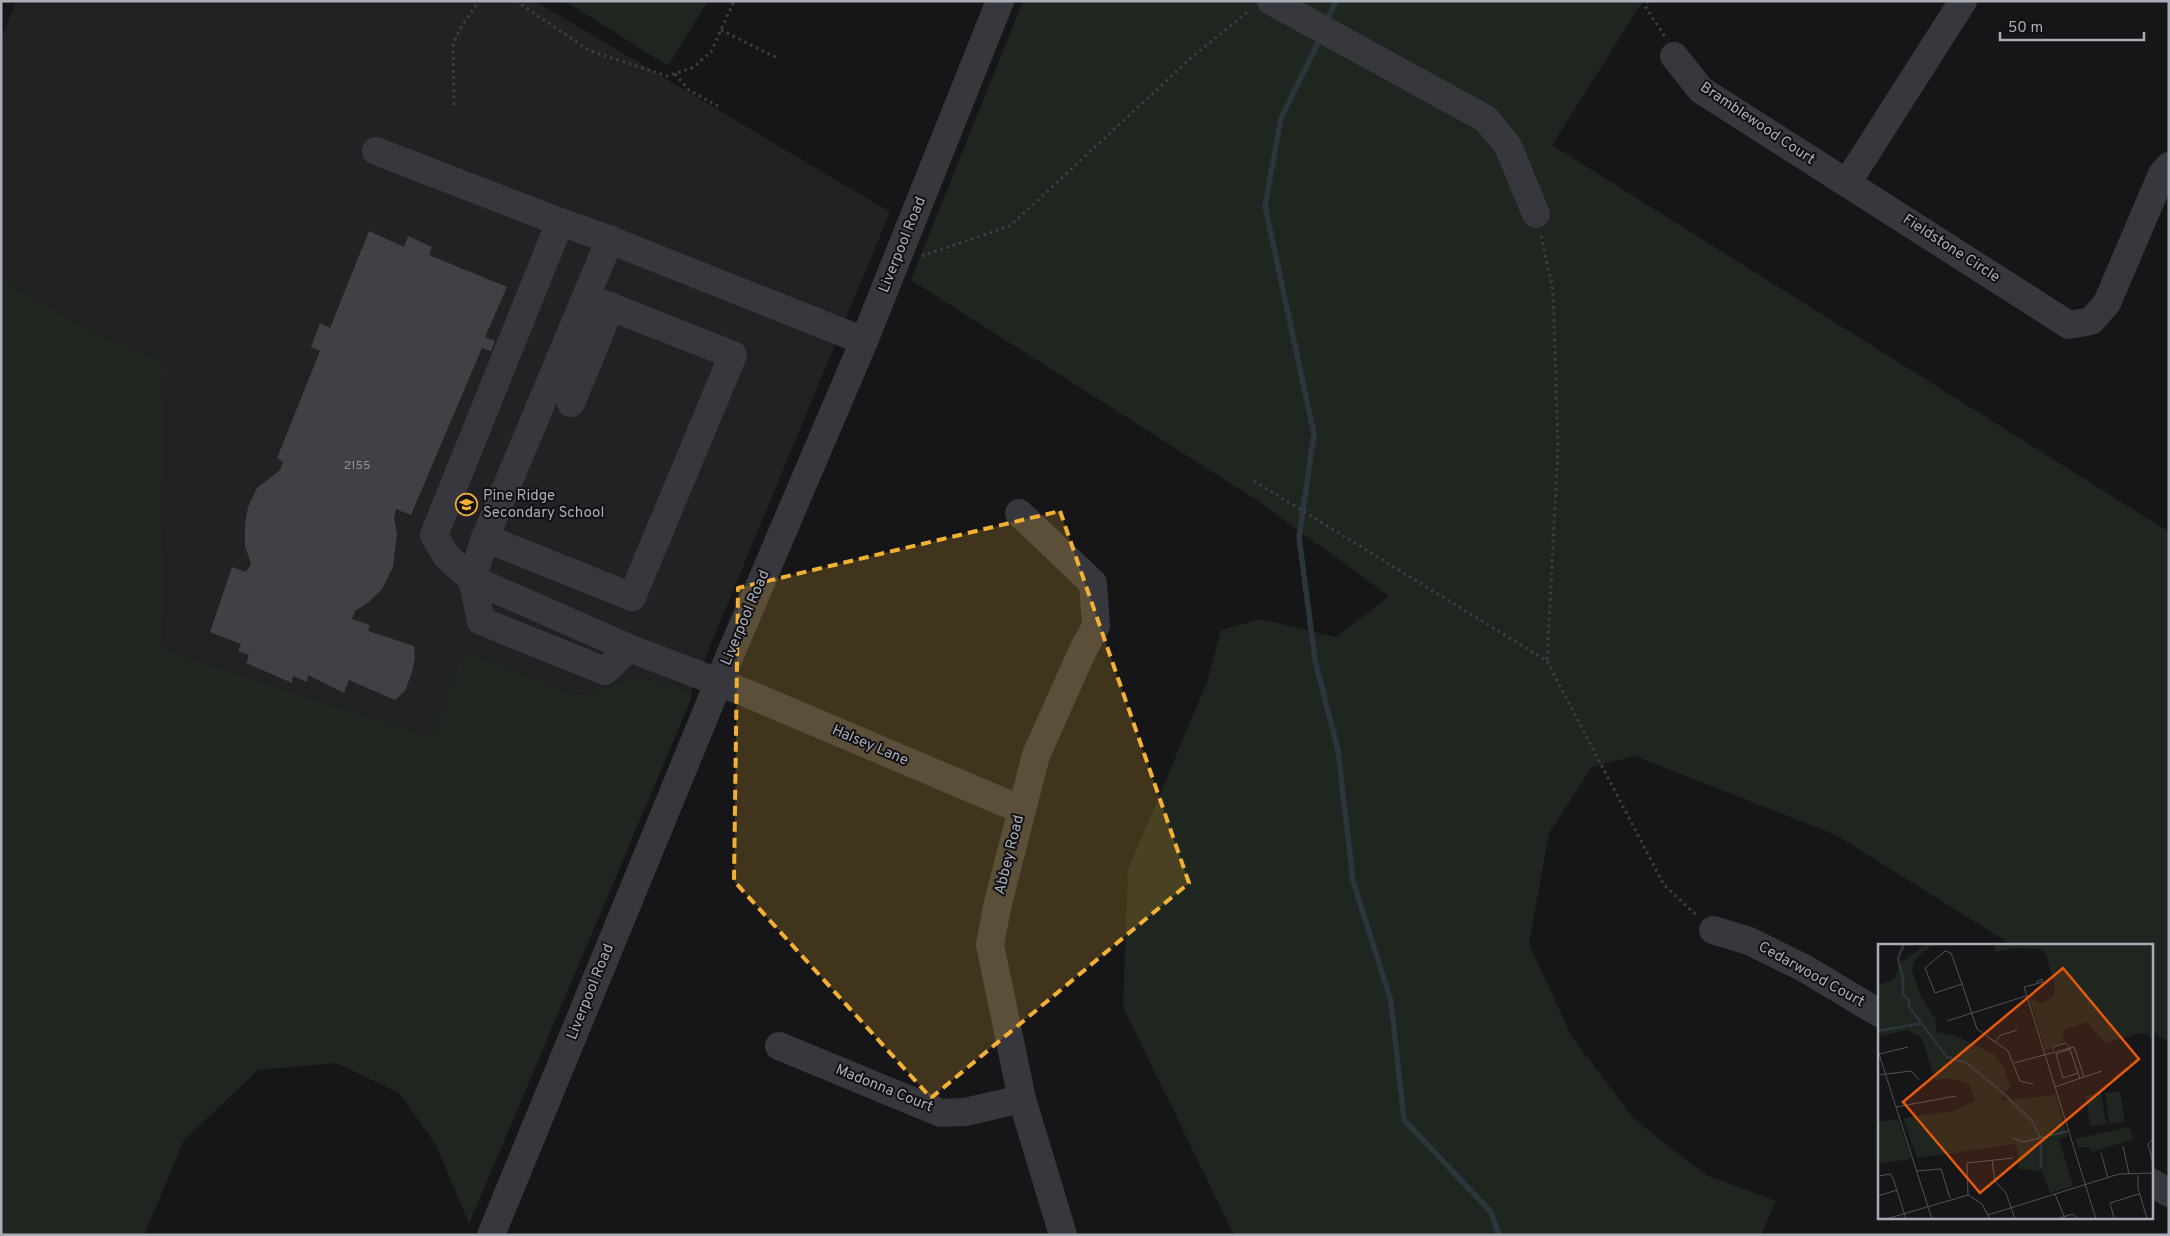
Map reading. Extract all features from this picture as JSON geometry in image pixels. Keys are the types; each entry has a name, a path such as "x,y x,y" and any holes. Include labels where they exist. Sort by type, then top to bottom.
{"street":[{"name":"Liverpool Road","path":"491,1235 719,682 864,340 1000,1"},
{"path":"1847,183 1963,1"},
{"path":"1262,4 1486,119 1508,146 1536,214"},
{"name":"Bramblewood Court","path":"1674,56 1700,90 1847,183"},
{"path":"376,151 560,222 610,239 864,340"},
{"name":"Fieldstone Circle","path":"1847,183 2069,325 2091,321 2107,303 2162,174 2169,166"},
{"name":"Halsey Lane","path":"560,222 434,535 447,557 472,579 629,648 719,682 1022,810"},
{"path":"571,403 599,302 610,239"},
{"path":"472,579 485,538 599,302"},
{"path":"485,538 632,597 733,355 599,302"},
{"name":"Abbey Road","path":"1019,513 1093,583 1096,626 1083,650 1036,755 997,907 990,945 1022,1099 1063,1235"},
{"name":"Cedarwood Court","path":"1713,930 1750,941 1797,964 1878,1012"},
{"name":"Madonna Court","path":"779,1046 941,1113 965,1112 1022,1099"},
{"path":"2152,1183 2169,1193"}],"path":[{"path":"454,105 453,44 479,1"},
{"path":"516,1 590,50 667,76 692,68 711,52 734,1"},
{"path":"1648,1 1645,6 1660,27 1674,56"},
{"path":"918,257 1010,226 1192,57 1262,4"},
{"path":"721,30 779,59"},
{"path":"675,74 690,90 718,106"},
{"path":"1536,214 1553,290 1558,449 1547,661 1664,885 1713,930"},
{"path":"1254,482 1547,661"}],"highlighted area":[{"path":"1060,511 1189,883 931,1098 734,881 738,588"}],"shaded area":[{"name":"Pine Ridge Secondary School","path":"16,1 535,1 890,212 691,692 667,682 637,678 577,694 463,649 432,737 164,649 166,361 93,331 1,279 1,39"},
{"path":"565,1 708,1 668,66"},
{"path":"1023,1 1643,1 1552,145 2169,532 2169,1042 2152,1032 2152,944 2010,944 1836,835 1635,756 1592,767 1549,833 1529,944 1572,1037 1634,1119 1706,1175 1776,1201 1761,1235 1234,1235 1123,1007 1128,870 1207,682 1221,630 1261,619 1336,637 1389,596 1258,501 911,280"},
{"path":"1,279 93,331 166,361 164,649 432,737 463,649 577,694 637,678 667,682 691,692 692,697 469,1224 436,1145 399,1093 336,1063 258,1070 184,1140 144,1235 1,1235"}],"building":[{"path":"369,231 404,247 408,236 432,247 429,255 507,287 485,337 495,341 491,351 482,348 411,515 396,509 394,518 397,534 393,567 382,589 370,601 355,611 352,619 370,625 368,631 414,646 415,658 412,672 405,691 395,700 349,680 344,693 308,675 307,682 293,676 292,683 246,663 249,655 238,651 241,644 210,632 232,567 246,572 251,564 245,546 245,525 248,507 257,488 280,470 283,462 277,458 320,351 311,347 320,323 330,328"}],"waterway":[{"path":"1328,18 1336,1"},
{"path":"1317,45 1281,118 1265,206 1314,434 1299,537 1315,660 1338,750 1353,881 1391,1001 1404,1120 1491,1212 1499,1235"}],"place":[{"name":"Pine Ridge Secondary School","path":"467,505"}]}
